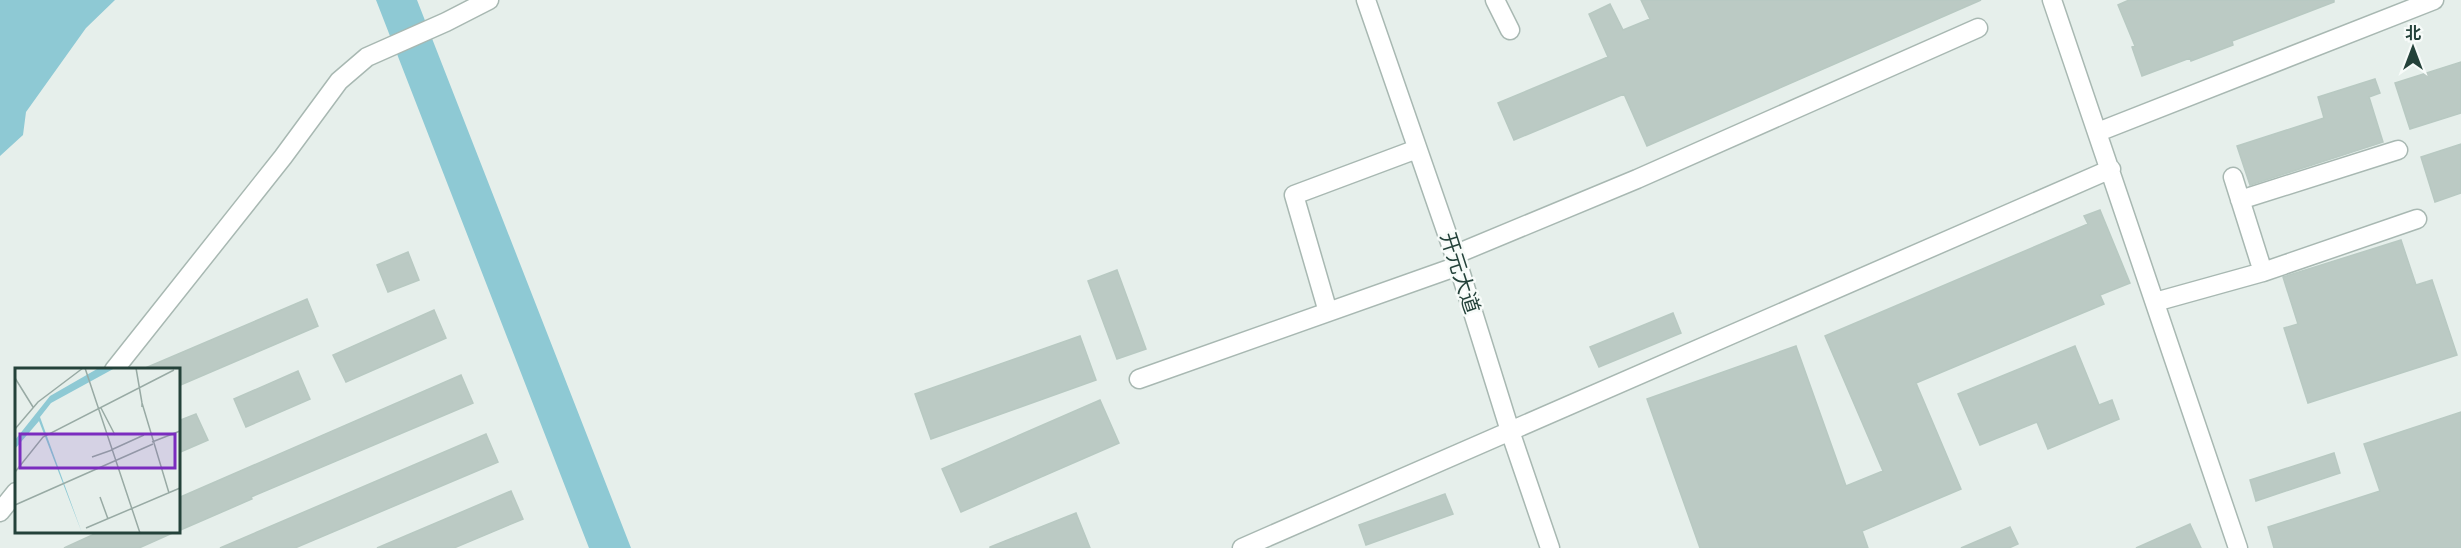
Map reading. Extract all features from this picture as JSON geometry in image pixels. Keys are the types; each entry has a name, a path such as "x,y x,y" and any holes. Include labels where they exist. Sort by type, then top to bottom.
{"street":[{"path":"115,368 283,157 339,81 367,57 489,0"},
{"name":"开元大道","path":"1366,0 1456,260 1550,548"},
{"path":"1494,0 1510,30"},
{"path":"2052,0 2238,548"},
{"path":"2098,132 2434,0"},
{"path":"1139,379 1328,312 1456,260 1978,28"},
{"path":"1328,312 1294,195 1417,149"},
{"path":"2240,200 2398,150"},
{"path":"1242,548 2111,169"},
{"path":"2233,177 2263,272"},
{"path":"2155,302 2263,272 2417,219"},
{"path":"0,512 15,493"}],"water":[{"path":"0,0 115,0 86,28 26,112 23,135 0,156"},
{"path":"376,0 417,0 631,548 589,548"}],"building":[{"path":"1641,0 1981,0 1647,146 1624,94 1514,140 1498,103 1608,57 1589,14 1610,4 1623,30 1650,19"},
{"path":"2129,0 2334,0 2334,2 2232,41 2233,45 2142,76 2132,47 2135,46 2118,5"},
{"path":"2461,62 2461,113 2410,129 2395,83"},
{"path":"2375,79 2380,93 2369,97 2383,142 2250,185 2237,146 2324,118 2318,97"},
{"path":"2461,144 2461,193 2435,202 2421,157"},
{"path":"2100,210 2130,283 2100,295 2104,304 1916,383 1961,489 1862,531 1868,548 1700,548 1647,399 1796,346 1846,486 1883,471 1825,336 2088,224 2084,216"},
{"path":"2401,240 2416,285 2432,280 2457,355 2308,403 2284,328 2298,324 2283,277"},
{"path":"408,252 419,280 388,292 377,265"},
{"path":"1117,270 1146,349 1117,359 1088,281"},
{"path":"307,299 318,326 180,385 180,368 145,368"},
{"path":"434,310 446,338 346,382 333,355"},
{"path":"1673,313 1681,333 1599,367 1590,347"},
{"path":"1080,336 1096,380 931,439 915,394"},
{"path":"2075,346 2099,405 2112,400 2119,419 2048,449 2037,422 1980,445 1958,394"},
{"path":"298,371 310,399 246,427 234,399"},
{"path":"461,375 473,403 251,497 252,499 180,530 180,497"},
{"path":"1100,400 1119,443 961,512 942,469"},
{"path":"2461,412 2461,548 2274,548 2268,527 2380,491 2364,444"},
{"path":"196,414 208,440 180,452 180,420"},
{"path":"486,434 498,462 295,548 220,548"},
{"path":"2334,453 2340,473 2256,501 2250,480"},
{"path":"511,491 523,519 454,548 377,548"},
{"path":"1445,494 1453,514 1366,545 1359,525"},
{"path":"1076,513 1090,548 990,548 990,547"},
{"path":"2190,524 2201,548 2136,548"},
{"path":"2010,527 2018,544 2009,548 1961,548"},
{"path":"97,533 173,533 139,548 64,548"}]}
